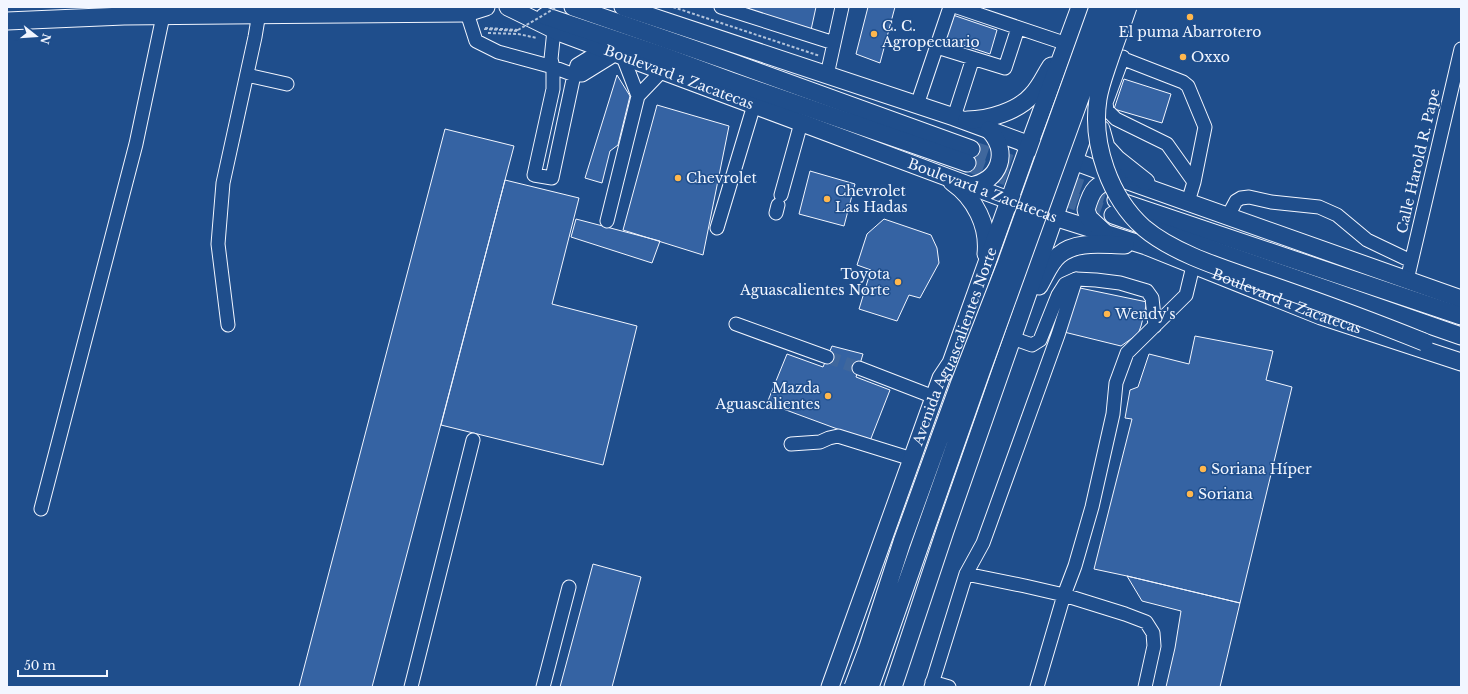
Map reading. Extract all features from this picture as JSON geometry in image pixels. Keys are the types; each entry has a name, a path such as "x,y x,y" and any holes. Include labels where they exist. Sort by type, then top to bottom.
{"main road":[{"path":"76,7 124,16"},
{"path":"7,21 259,11 467,13 486,7"},
{"name":"Boulevard a Zacatecas","path":"508,7 558,32 970,186 1054,217 1146,246 1321,316 1461,362"},
{"name":"Boulevard a Zacatecas","path":"514,7 565,22 731,81 969,156 724,59 573,7"},
{"path":"623,7 831,57 917,105 1461,299"},
{"name":"Avenida Aguascalientes Norte","path":"830,687 934,397 941,378 951,363 984,267 1080,7"},
{"name":"Avenida Aguascalientes Norte","path":"870,687 875,650 907,528 960,382 1006,264 1098,7"},
{"path":"1039,261 1097,95 1117,56 1125,8"},
{"path":"1125,8 1098,98 1096,123 1100,148 1110,179 1119,199 1144,227 1160,239 1225,269 1314,300 1424,342 1444,356"},
{"name":"Avenida Aguascalientes Norte","path":"853,687 875,650 981,372 1125,8"},
{"path":"958,119 974,120 1000,114 1022,103 1032,95 1066,44"},
{"path":"1097,95 1098,116 1106,147 1116,159 1157,191"},
{"path":"970,186 984,182 995,171 999,164 1000,157 998,142 989,130"},
{"path":"936,173 946,178 963,192 976,209 984,229 986,239 987,250 984,267"},
{"path":"1105,233 1089,218 1086,210 1089,199 1094,190 1101,183 1117,177"},
{"name":"Boulevard a Zacatecas","path":"1461,316 1115,207 1461,336"},
{"path":"893,687 1041,255 1040,244 1034,234 1024,228 1008,229 998,235 993,245"},
{"path":"1023,309 1032,300 1049,268 1058,255 1076,245 1146,246"},
{"path":"900,687 967,495 995,420 1009,374 1011,341"},
{"path":"875,650 868,621 949,382 951,363"},
{"path":"875,650 904,615 963,458 976,444"}],"street":[{"path":"722,7 831,57 842,7"},
{"path":"917,105 950,7"},
{"path":"957,7 1066,44"},
{"path":"228,325 218,244 223,183 247,75 259,11"},
{"path":"467,13 476,41 498,52 553,68 574,76"},
{"path":"41,509 136,144 163,16"},
{"path":"937,46 1005,68 1018,28"},
{"path":"558,32 558,60 553,68 553,89 534,175 552,178 577,65 614,53 638,96"},
{"name":"Calle Harold R. Pape","path":"1407,280 1461,49"},
{"path":"1188,202 1194,182 1205,128 1188,86 1183,82 1117,56 1106,103 1107,110 1116,120 1167,144 1194,182"},
{"path":"958,119 973,58"},
{"path":"607,221 638,96 662,71"},
{"path":"247,75 287,84"},
{"path":"717,228 754,105"},
{"path":"778,204 801,123"},
{"path":"1228,216 1236,201 1241,198 1249,197 1271,202 1319,208 1337,215 1367,240 1411,261"},
{"path":"1037,687 1092,507 1113,414 1116,383 1127,352 1186,295 1193,266"},
{"path":"1011,341 1032,345 1040,340 1058,295 1065,284 1076,279 1120,283 1147,291 1152,298 1155,326"},
{"path":"949,687 931,685 966,574 983,543 1058,335 1076,279"},
{"path":"736,324 827,356"},
{"path":"859,368 934,397"},
{"path":"791,444 820,442 838,436 912,459"},
{"path":"411,687 473,440"},
{"path":"966,574 1064,595 1146,622 1153,633 1154,646 1145,687"},
{"path":"543,687 569,587"}],"path":[{"path":"518,34 511,34 485,32 485,29 517,31 517,35 484,33 484,28 518,30 557,7"},
{"path":"673,7 831,57"}],"building":[{"path":"749,7 816,7 811,30 749,9"},
{"name":"C. C. Agropecuario","path":"868,7 895,7 880,63 856,54"},
{"path":"950,14 997,30 990,54 942,38"},
{"path":"617,75 630,96 618,145 610,151 602,183 585,178"},
{"path":"1124,79 1171,94 1162,123 1114,109"},
{"name":"Chevrolet","path":"657,105 729,126 703,255 623,230"},
{"path":"445,129 514,146 372,687 299,687"},
{"name":"Chevrolet Las Hadas","path":"810,171 855,184 844,226 799,214"},
{"path":"505,180 579,198 552,304 637,326 603,465 441,425"},
{"path":"576,219 660,241 652,263 571,237"},
{"name":"Toyota Aguascalientes Norte","path":"884,219 931,235 937,248 939,263 920,298 909,295 897,321 859,309 871,270 857,265 867,234"},
{"name":"Wendy's","path":"1080,288 1147,302 1138,334 1121,346 1064,332"},
{"name":"Soriana","path":"1195,336 1273,351 1266,380 1292,387 1240,603 1094,569 1132,419 1125,418 1130,390 1138,387 1149,354 1189,364"},
{"name":"Mazda Aguascalientes","path":"832,346 863,354 856,377 890,390 870,441 767,403 787,354 823,367"},
{"path":"593,564 641,577 612,687 560,687"},
{"path":"1127,576 1240,603 1220,687 1166,687 1175,648 1181,611 1142,601"}],"tunnel":[{"path":"971,149 1116,200"},
{"path":"967,163 1113,215"},
{"path":"827,357 859,368"}],"place":[{"name":"El puma Abarrotero","path":"1190,17"},
{"name":"C. C. Agropecuario","path":"874,34"},
{"name":"Oxxo","path":"1183,57"},
{"name":"Chevrolet","path":"678,178"},
{"name":"Chevrolet Las Hadas","path":"827,199"},
{"name":"Toyota Aguascalientes Norte","path":"898,282"},
{"name":"Wendy's","path":"1107,314"},
{"name":"Mazda Aguascalientes","path":"828,396"},
{"name":"Soriana Híper","path":"1203,469"},
{"name":"Soriana","path":"1190,494"}]}
